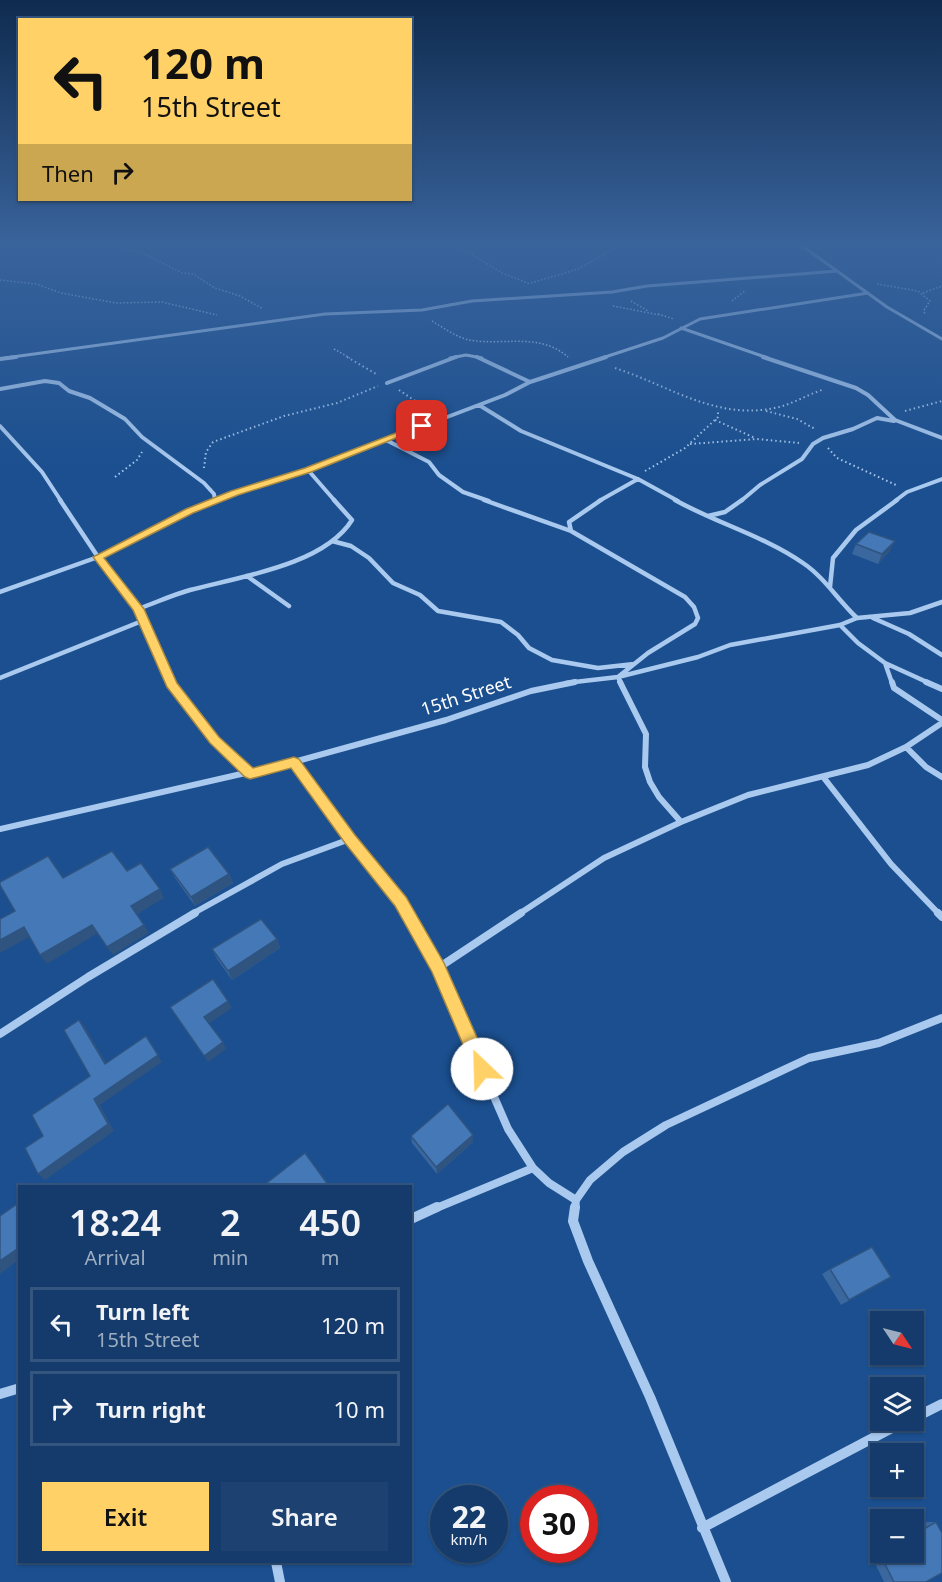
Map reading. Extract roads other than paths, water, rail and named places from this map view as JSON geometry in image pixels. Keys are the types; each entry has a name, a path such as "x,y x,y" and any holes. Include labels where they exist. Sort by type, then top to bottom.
{"street":[{"path":"0,359 291,319"},
{"path":"0,592 98,557 190,511 259,484 308,470 479,405 530,382 663,338 702,319"},
{"path":"909,319 942,339"},
{"path":"681,328 781,360 840,383 872,397 898,422"},
{"path":"387,383 408,373 465,355 483,360 530,382"},
{"path":"0,389 37,381 59,383 125,419 147,440 204,483 214,494 215,502"},
{"path":"479,405 521,431 636,478 706,517 784,551 805,564 830,587 840,602 857,618"},
{"path":"706,517 725,512 736,506 760,484 802,459 820,439 853,429 877,418 898,422 942,438"},
{"path":"0,426 42,472 98,557 138,609 171,684 214,740 250,774"},
{"path":"386,440 429,462 440,475 464,492 571,531 666,585 685,597 694,607 698,618 695,624 618,677 646,734 648,742 645,767 649,778 663,802 681,822"},
{"path":"138,609 188,591 279,567 332,541 345,532 352,520 308,470"},
{"path":"571,531 569,522 572,517 636,478"},
{"path":"830,587 833,558 844,543 873,516 907,492 942,479"},
{"path":"332,541 351,546 369,558 393,583 420,595 438,610 447,614 501,622 518,634 530,648 552,660 598,668 634,664"},
{"path":"247,576 289,606"},
{"name":"15th Street","path":"0,829 250,774 446,720 531,691 571,682 618,677 698,657 730,645 840,625 857,618 910,613 942,602"},
{"path":"872,617 909,634 942,655"},
{"path":"0,678 142,621"},
{"path":"840,625 858,643 885,663 942,689"},
{"path":"438,968 604,858 681,822 748,795 824,778 868,765 906,747 942,722 894,688 885,663"},
{"path":"906,747 926,767 942,777"},
{"path":"294,762 350,839 401,901 438,968 508,1129 533,1168 549,1183 576,1200"},
{"path":"824,778 891,864 942,916"},
{"path":"0,1034 89,976 249,881 300,856 350,839"},
{"path":"726,1582 650,1397 588,1261 573,1221 576,1200 590,1180 623,1152 666,1125 809,1058 879,1043 942,1018"},
{"path":"412,1219 533,1168"},
{"path":"0,1394 18,1389"},
{"path":"924,1413 942,1404"},
{"path":"702,1528 886,1431"},
{"path":"276,1563 280,1582"}]}
